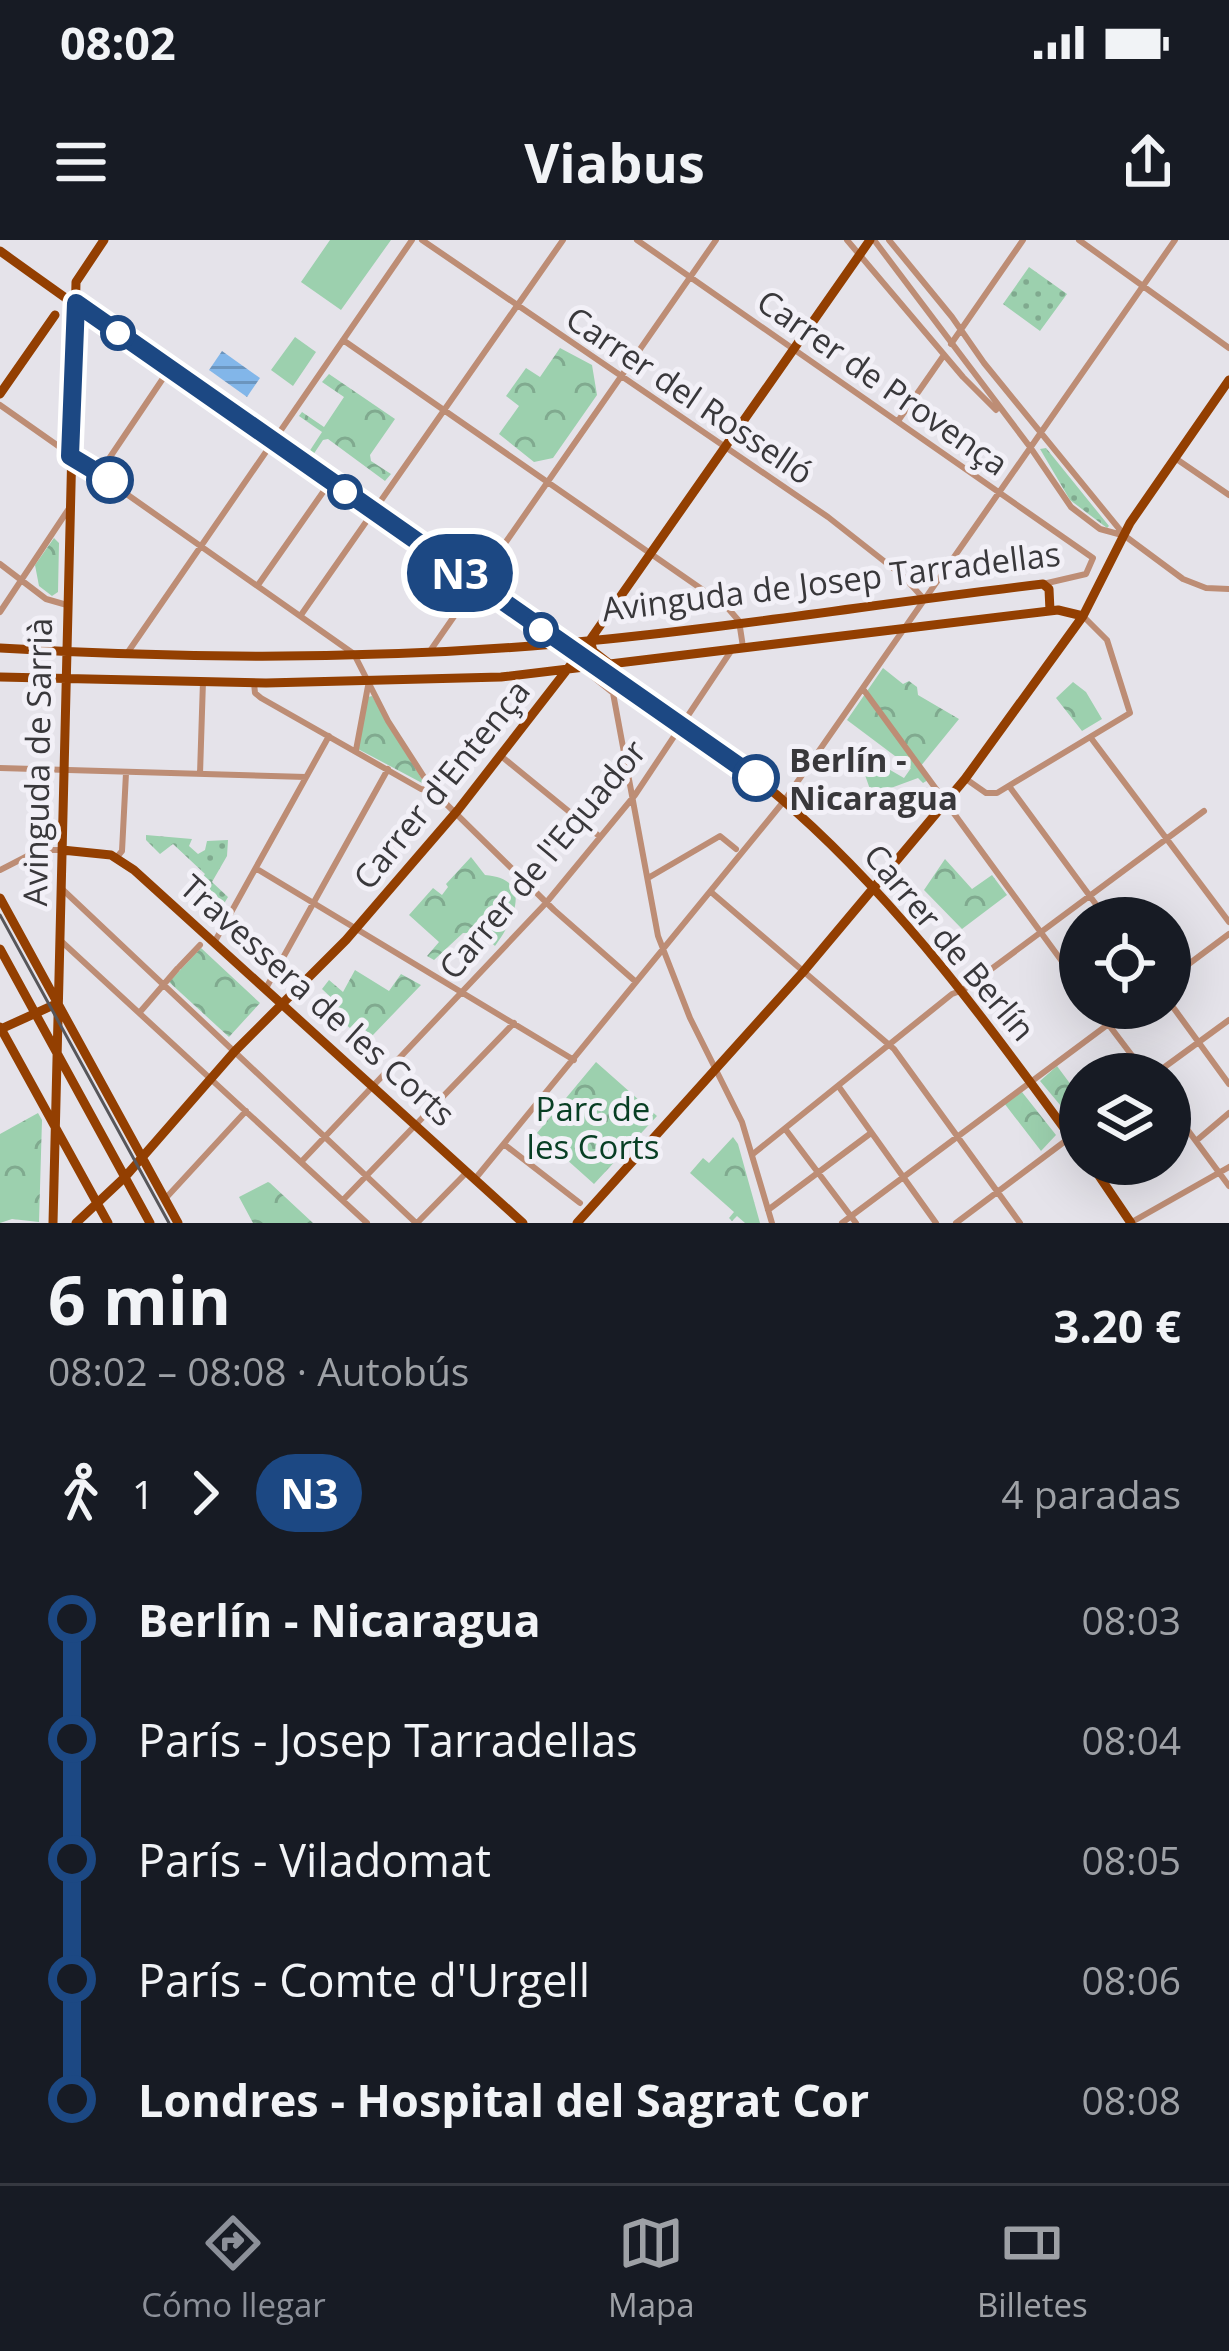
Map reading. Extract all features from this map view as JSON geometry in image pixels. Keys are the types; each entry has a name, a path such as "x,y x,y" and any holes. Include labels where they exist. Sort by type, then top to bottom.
{"main road":[{"path":"52,288 76,282 104,240"},
{"name":"Carrer d'Entença","path":"76,1223 125,1177 235,1051 355,929 455,814 590,640 872,240"},
{"path":"0,251 578,656"},
{"name":"Avinguda de Sarrià","path":"52,1223 76,282"},
{"path":"0,394 55,315 52,288"},
{"path":"55,315 75,316"},
{"path":"577,1223 803,972 965,778 1083,616 1125,536 1229,380"},
{"path":"1043,584 1049,589 1050,610"},
{"name":"Avinguda de Josep Tarradellas","path":"0,648 354,654 561,644 1043,584"},
{"name":"Avinguda de Josep Tarradellas","path":"0,677 369,682 529,674 1050,610 1066,609 1083,616"},
{"path":"590,640 593,651 611,665"},
{"path":"526,646 529,674"},
{"path":"254,653 254,682"},
{"name":"Avinguda de Josep Tarradellas","path":"578,656 596,667"},
{"name":"Carrer de Berlín","path":"596,667 683,724 784,801 874,888 963,991 1059,1116"},
{"path":"544,673 556,686"},
{"path":"62,850 117,857"},
{"name":"Travessera de les Corts","path":"117,857 374,1085 517,1221"},
{"path":"0,898 178,1223"},
{"path":"0,949 150,1223"},
{"path":"58,1003 0,1028 108,1223"},
{"path":"1105,1185 1131,1223"}],"street":[{"path":"128,652 412,240"},
{"name":"Carrer del Rosselló","path":"422,240 828,517 903,576 923,598"},
{"path":"301,615 563,240"},
{"name":"Carrer de Provença","path":"637,240 1093,558 1091,568"},
{"path":"429,652 716,240"},
{"path":"847,240 944,355 1008,419"},
{"path":"872,240 1074,511 1100,529 1125,536"},
{"path":"889,240 1125,536 1183,579 1226,589"},
{"path":"898,421 1023,240"},
{"path":"1079,240 1229,347"},
{"path":"60,887 416,1223 505,1145 784,801 1175,240"},
{"path":"343,340 726,606 739,621 737,649"},
{"path":"100,472 170,368"},
{"path":"0,405 354,654 434,791 546,903 636,982"},
{"path":"1175,458 1229,495"},
{"path":"257,584 330,482"},
{"path":"0,612 69,508"},
{"path":"0,564 56,604 68,605"},
{"name":"Avinguda de Josep Tarradellas","path":"1043,584 1086,574 1091,568"},
{"path":"965,778 991,794 1130,712 1105,635 1083,616"},
{"name":"Carrer de l'Equador","path":"302,1161 546,903 631,800 737,649"},
{"path":"578,656 583,669 613,693 663,948 677,988 739,1115 772,1223"},
{"path":"200,774 203,682"},
{"path":"254,682 256,695 422,789 434,791"},
{"path":"356,751 369,682"},
{"path":"613,693 624,685"},
{"path":"862,688 1059,958"},
{"path":"213,945 329,736"},
{"path":"1091,738 1229,922"},
{"path":"501,756 599,836"},
{"path":"0,768 306,777"},
{"path":"265,990 388,769"},
{"path":"117,857 122,851 125,772"},
{"path":"1009,786 1089,897 1204,811"},
{"path":"647,879 720,836 736,849"},
{"path":"0,870 40,850 62,850"},
{"path":"256,869 574,1060"},
{"path":"711,892 890,1046 1020,1223"},
{"path":"753,1154 949,997 1059,919"},
{"path":"1191,962 1229,934"},
{"path":"59,940 367,1223"},
{"path":"140,1012 200,945"},
{"path":"1184,1053 1229,1020"},
{"path":"343,1200 514,1024"},
{"path":"786,1130 849,1221 1101,1029"},
{"path":"1112,1029 1130,1053"},
{"path":"1188,1029 1229,1084"},
{"path":"839,1087 936,1223"},
{"path":"1196,1141 1229,1113"},
{"path":"165,1199 250,1114"},
{"path":"768,1210 872,1132"},
{"path":"1191,1134 1229,1186"},
{"path":"505,1145 580,1203"},
{"path":"956,1223 1059,1146"},
{"path":"1131,1223 1229,1167"}],"green space":[{"path":"330,240 391,240 341,310 301,282"},
{"path":"1029,267 1067,294 1040,331 1003,304"},
{"path":"295,337 316,352 293,386 271,370"},
{"path":"560,348 592,365 597,395 553,458 534,462 499,434 519,406 506,396 526,368 540,377"},
{"path":"329,374 395,419 370,455 371,461 391,474 385,481 328,439 311,458 307,455 322,432 299,416 302,412 324,427 344,397 322,382"},
{"path":"1046,448 1107,528 1070,500 1040,449"},
{"path":"54,538 59,543 58,592 52,596 39,586 35,565"},
{"path":"883,668 903,684 909,681 918,695 959,719 920,767 928,780 923,783 918,778 872,795 865,775 885,767 904,778 911,768 847,720"},
{"path":"1073,682 1086,692 1102,719 1082,731 1056,698"},
{"path":"372,696 422,783 358,749 368,697"},
{"path":"146,835 192,839 189,846 198,854 207,841 228,840 227,856 212,882 228,897 220,910 195,886 205,874 173,844 160,854"},
{"path":"471,857 485,875 510,884 516,903 513,914 495,946 481,933 463,933 434,960 427,956 439,942 409,915 433,888 442,895"},
{"path":"945,859 972,889 992,875 1007,895 962,929 924,890"},
{"path":"201,948 260,1003 229,1037 169,982"},
{"path":"355,970 389,991 401,974 421,985 372,1036 356,1022 350,1028 331,1012 338,1004 322,989 329,980 343,992"},
{"name":"Parc de les Corts","path":"596,1062 657,1116 594,1184 537,1133"},
{"path":"1057,1066 1059,1104 1040,1081"},
{"path":"1022,1092 1056,1135 1041,1151 1004,1103"},
{"path":"38,1113 42,1120 39,1222 12,1219 0,1223 0,1134"},
{"path":"733,1137 760,1223 745,1223 737,1216 732,1221 734,1212 690,1173 703,1158 709,1163"},
{"path":"268,1182 313,1223 253,1223 239,1197"}],"water":[{"path":"222,351 260,378 247,397 209,370"}],"tram line":[{"path":"0,915 169,1223"}],"bus line":[{"name":"N3","path":"110,480 70,456 76,303 756,778"}],"place":[{"name":"Berlín - Nicaragua","path":"756,778"}]}
